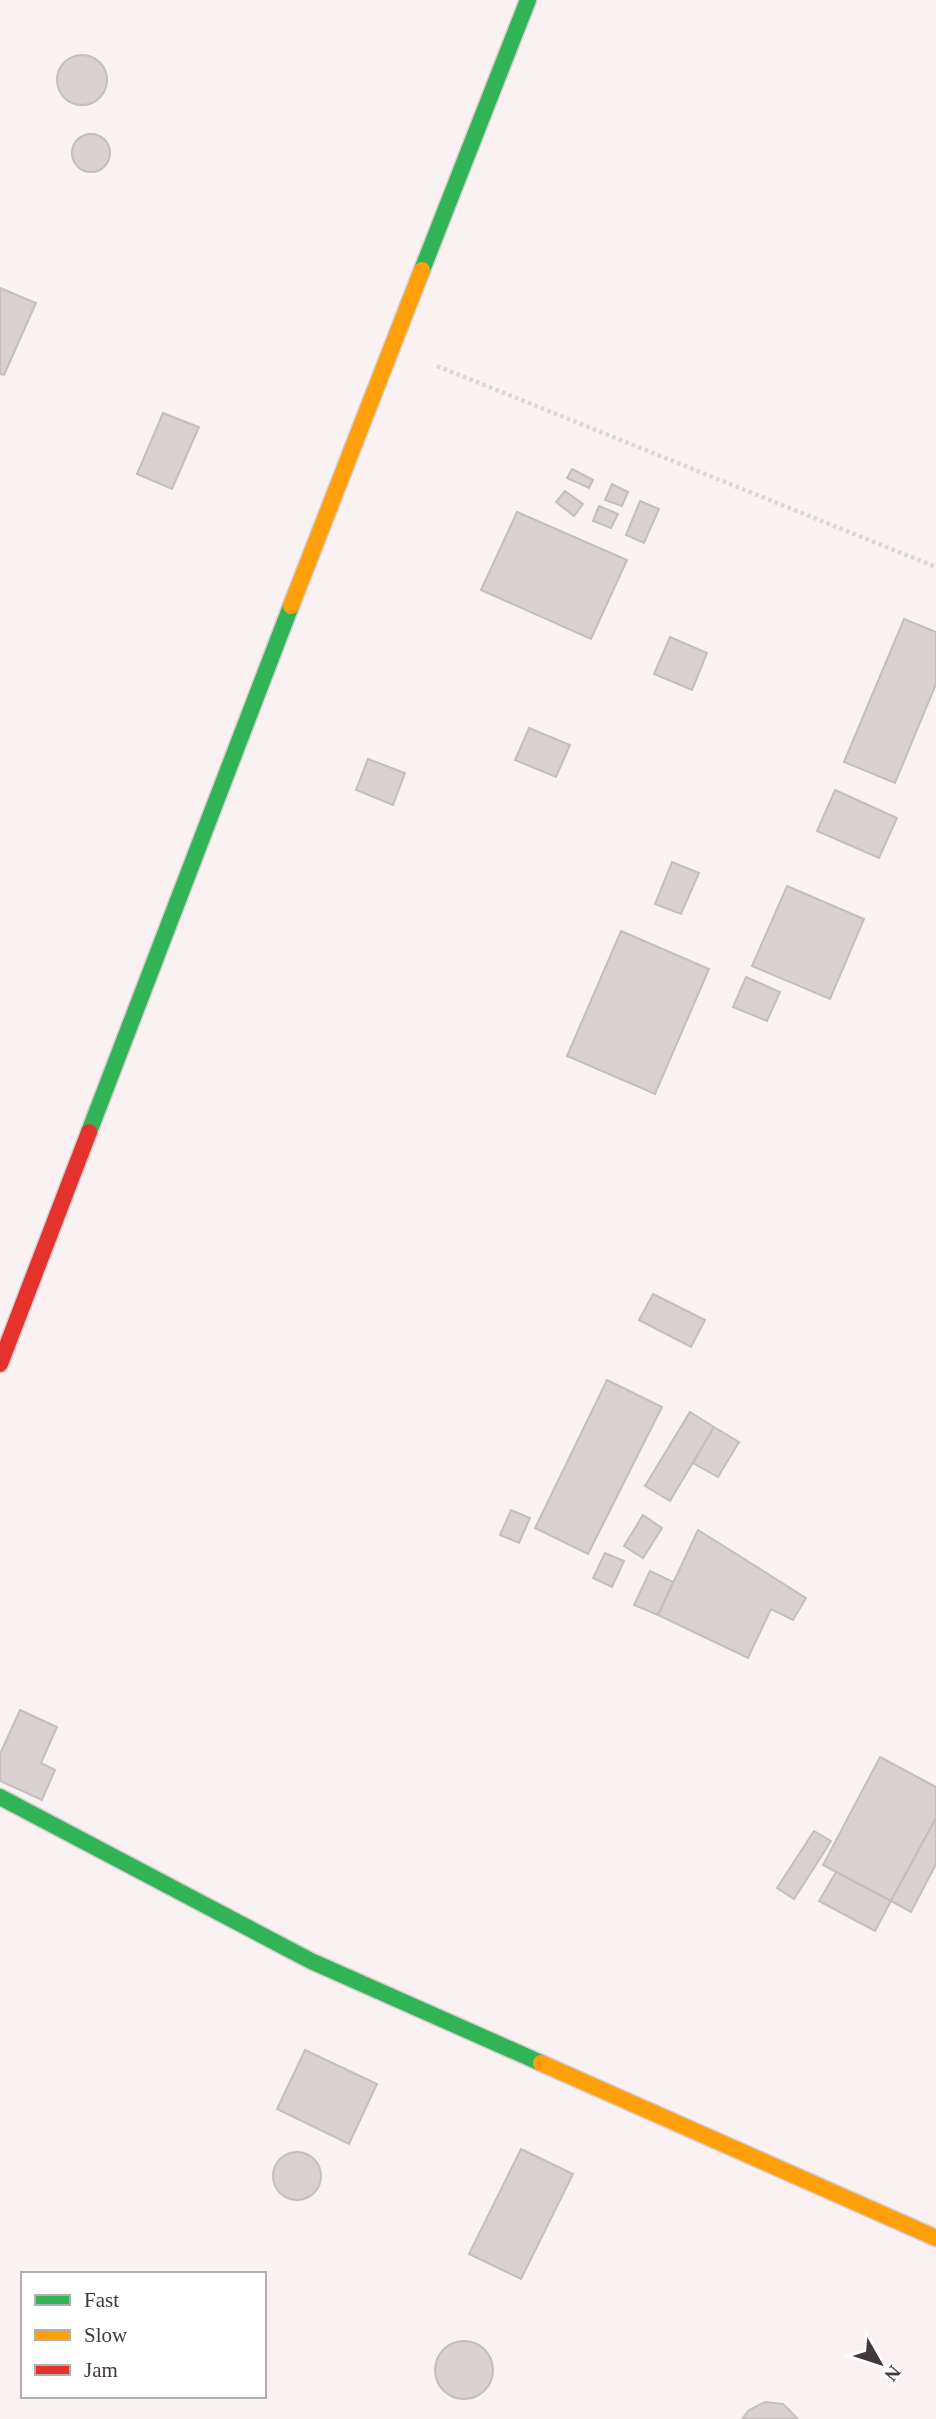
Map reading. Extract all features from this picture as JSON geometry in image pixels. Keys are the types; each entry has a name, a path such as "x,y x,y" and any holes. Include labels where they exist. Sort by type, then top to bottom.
{"street":[{"path":"0,1364 391,347 528,0"},
{"path":"0,1797 311,1961 936,2238"}],"path":[{"path":"391,347 936,567"}],"building":[{"path":"82,55 99,63 107,80 99,97 82,105 65,97 57,80 65,63"},
{"path":"91,134 105,139 110,153 105,167 91,172 77,167 72,153 77,139"},
{"path":"0,288 36,303 4,375 0,374"},
{"path":"163,413 199,427 172,489 137,474"},
{"path":"572,469 593,480 589,488 567,478"},
{"path":"612,484 628,492 622,506 605,500"},
{"path":"565,491 583,504 574,516 556,502"},
{"path":"640,501 659,509 644,543 626,535"},
{"path":"599,506 618,514 611,528 593,521"},
{"path":"517,512 627,560 591,639 481,590"},
{"path":"904,619 936,632 936,684 895,783 844,762"},
{"path":"670,637 707,653 692,690 654,674"},
{"path":"529,728 570,745 556,777 515,760"},
{"path":"368,759 405,773 393,805 356,790"},
{"path":"835,790 897,818 879,858 817,831"},
{"path":"672,862 699,873 681,914 655,904"},
{"path":"787,886 864,919 830,999 752,966"},
{"path":"621,931 709,969 655,1094 567,1056"},
{"path":"746,977 780,992 767,1021 733,1007"},
{"path":"653,1294 705,1320 691,1347 639,1320"},
{"path":"607,1380 662,1407 588,1554 535,1528"},
{"path":"690,1412 714,1427 670,1501 645,1486"},
{"path":"714,1427 739,1442 718,1477 693,1463"},
{"path":"511,1510 530,1518 519,1543 500,1535"},
{"path":"643,1515 662,1528 643,1558 624,1546"},
{"path":"698,1530 806,1598 793,1620 771,1609 748,1658 658,1615"},
{"path":"605,1553 624,1561 612,1587 593,1578"},
{"path":"650,1571 673,1582 658,1615 634,1605"},
{"path":"20,1710 57,1727 41,1763 55,1770 42,1800 0,1781 0,1754"},
{"path":"880,1757 936,1787 936,1818 891,1901 823,1865"},
{"path":"936,1818 936,1864 911,1912 891,1901"},
{"path":"814,1831 831,1841 794,1899 777,1888"},
{"path":"836,1872 891,1901 875,1931 819,1901"},
{"path":"305,2050 377,2084 349,2144 277,2109"},
{"path":"521,2149 573,2174 521,2279 469,2254"},
{"path":"297,2152 314,2159 321,2176 314,2193 297,2200 280,2193 273,2176 280,2159"},
{"path":"464,2341 480,2346 488,2354 493,2370 488,2386 480,2394 464,2399 448,2394 440,2386 435,2370 440,2354 448,2346"},
{"path":"765,2402 783,2404 798,2419 742,2419 749,2410"}],"traffic: fast":[{"path":"422,270 528,0"},
{"path":"89,1132 291,606"},
{"path":"0,1797 311,1961 541,2063"}],"traffic: slow":[{"path":"291,606 422,270"},
{"path":"541,2063 936,2238"}],"traffic: jam":[{"path":"0,1364 89,1132"}]}
